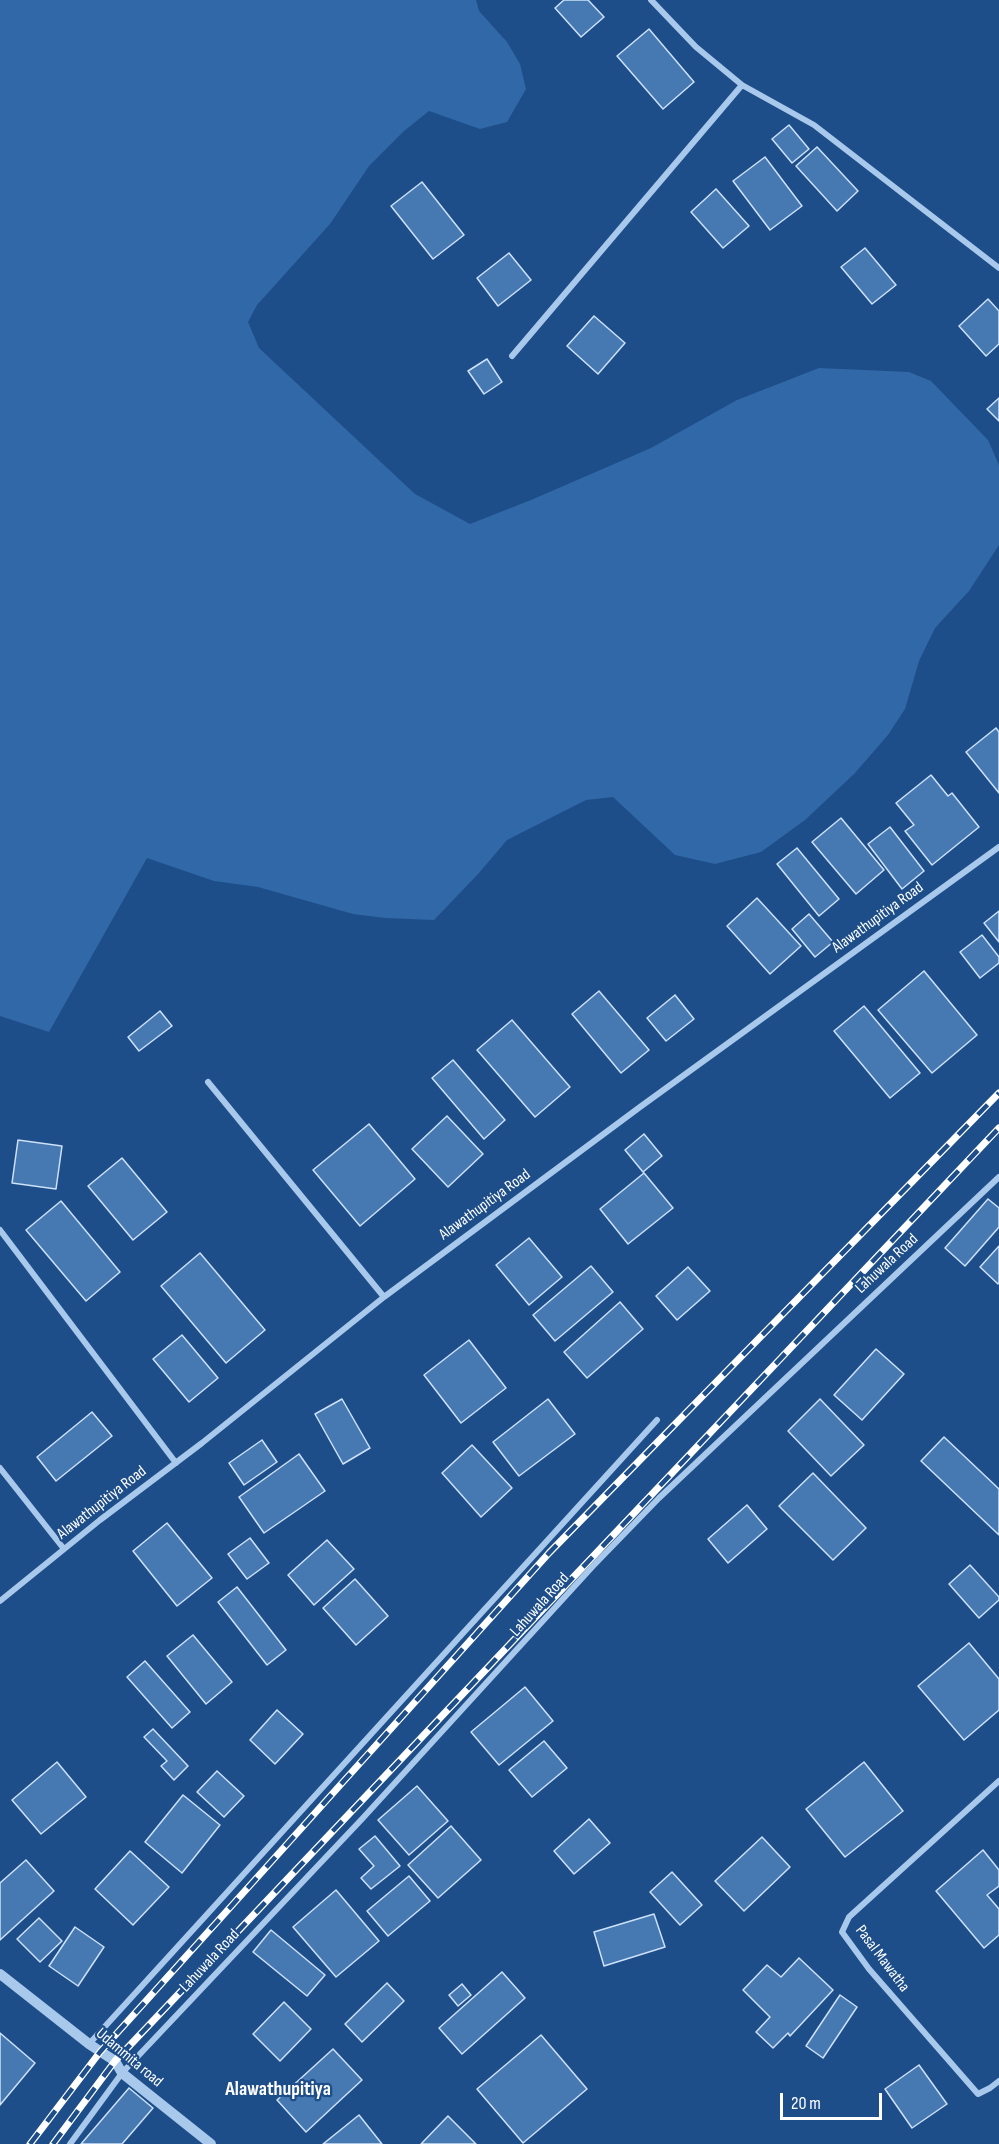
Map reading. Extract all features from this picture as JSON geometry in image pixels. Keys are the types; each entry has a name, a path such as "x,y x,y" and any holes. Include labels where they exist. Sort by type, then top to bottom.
{"street":[{"path":"651,0 696,47 742,85 814,125 999,268"},
{"path":"512,356 742,85"},
{"name":"Alawathupitiya Road","path":"0,1601 384,1297 630,1114 999,847"},
{"path":"208,1082 384,1297"},
{"name":"Lahuwala Road","path":"70,2144 122,2073 362,1819 593,1566 659,1498 999,1177"},
{"path":"0,1230 176,1463"},
{"path":"89,2044 657,1420"},
{"path":"0,1468 64,1549"},
{"name":"Pasal Mawatha","path":"999,1781 849,1917 842,1932 869,1969 978,2094 999,2081"},
{"name":"Udammita road","path":"0,1974 89,2044 115,2061 122,2073 211,2144"}],"shaded area":[{"path":"0,0 476,0 479,11 507,42 520,64 526,89 507,122 480,129 429,111 404,131 369,166 330,224 257,305 248,322 259,348 415,494 470,524 651,448 737,400 819,368 909,372 931,381 988,440 999,465 999,545 969,591 935,628 919,661 905,709 888,735 854,774 805,820 761,852 715,864 675,855 613,797 586,800 507,840 434,920 353,914 258,887 214,881 147,858 49,1032 0,1016"}],"building":[{"path":"564,0 588,0 604,17 581,37 555,8"},
{"path":"649,29 694,82 663,109 617,56"},
{"path":"789,125 809,149 792,163 772,139"},
{"path":"817,147 858,191 837,211 796,166"},
{"path":"765,157 802,206 770,230 733,181"},
{"path":"422,182 464,235 433,259 391,206"},
{"path":"716,189 749,226 723,248 691,212"},
{"path":"865,248 896,285 872,304 841,267"},
{"path":"509,253 531,280 498,306 477,278"},
{"path":"988,299 999,311 999,344 986,356 959,326"},
{"path":"594,316 625,343 598,374 567,346"},
{"path":"487,359 502,382 484,394 468,371"},
{"path":"999,398 999,421 987,409"},
{"path":"996,728 999,732 999,793 966,752"},
{"path":"931,775 948,796 952,793 979,827 932,865 905,831 914,825 896,803"},
{"path":"841,818 884,870 856,894 812,842"},
{"path":"890,827 924,871 902,889 868,844"},
{"path":"797,848 839,899 819,916 777,864"},
{"path":"757,898 801,946 770,974 727,926"},
{"path":"999,911 999,942 984,923"},
{"path":"809,914 833,942 815,957 792,929"},
{"path":"982,935 999,957 999,963 980,978 960,952"},
{"path":"924,971 977,1035 932,1073 878,1010"},
{"path":"599,991 649,1050 621,1073 572,1014"},
{"path":"675,995 694,1019 666,1041 647,1018"},
{"path":"864,1006 920,1073 890,1098 834,1031"},
{"path":"160,1011 172,1026 139,1051 128,1037"},
{"path":"512,1020 570,1087 535,1117 477,1050"},
{"path":"453,1060 505,1120 484,1139 432,1078"},
{"path":"447,1116 483,1154 448,1187 412,1149"},
{"path":"369,1124 415,1179 360,1226 313,1170"},
{"path":"644,1134 662,1156 643,1172 625,1150"},
{"path":"18,1140 62,1146 56,1189 12,1183"},
{"path":"122,1158 167,1212 133,1240 88,1186"},
{"path":"644,1173 673,1208 628,1244 600,1209"},
{"path":"988,1199 999,1208 999,1227 965,1266 945,1248"},
{"path":"61,1201 120,1272 86,1301 26,1230"},
{"path":"529,1238 562,1277 529,1305 496,1265"},
{"path":"999,1246 999,1283 998,1284 980,1267"},
{"path":"200,1253 265,1330 226,1363 161,1286"},
{"path":"591,1266 613,1292 555,1341 533,1315"},
{"path":"688,1267 710,1291 677,1320 656,1296"},
{"path":"620,1302 643,1329 587,1378 564,1352"},
{"path":"182,1335 218,1378 189,1402 153,1359"},
{"path":"469,1340 506,1388 461,1423 424,1375"},
{"path":"876,1349 904,1374 862,1420 834,1395"},
{"path":"342,1399 370,1448 343,1464 315,1414"},
{"path":"548,1399 575,1434 519,1476 493,1442"},
{"path":"820,1399 864,1445 831,1476 788,1431"},
{"path":"92,1412 112,1436 56,1481 37,1457"},
{"path":"944,1437 999,1489 999,1535 921,1461"},
{"path":"262,1440 277,1462 244,1485 229,1463"},
{"path":"472,1445 512,1488 481,1517 442,1473"},
{"path":"299,1454 325,1491 264,1533 239,1497"},
{"path":"813,1473 866,1528 833,1560 779,1506"},
{"path":"747,1505 767,1529 728,1563 708,1539"},
{"path":"167,1523 212,1578 177,1606 133,1551"},
{"path":"250,1538 269,1563 247,1579 228,1554"},
{"path":"327,1540 354,1569 314,1605 288,1575"},
{"path":"970,1565 999,1597 999,1600 979,1618 949,1584"},
{"path":"355,1579 388,1616 356,1645 323,1608"},
{"path":"237,1587 286,1650 267,1665 218,1602"},
{"path":"193,1635 232,1682 206,1704 167,1656"},
{"path":"969,1643 999,1679 999,1710 964,1740 918,1686"},
{"path":"145,1661 190,1712 172,1728 127,1677"},
{"path":"525,1687 553,1721 499,1765 471,1732"},
{"path":"277,1710 303,1734 275,1764 250,1740"},
{"path":"153,1729 188,1766 174,1780 161,1766 167,1761 144,1737"},
{"path":"544,1741 567,1768 532,1797 509,1770"},
{"path":"57,1762 86,1797 41,1834 12,1800"},
{"path":"864,1762 903,1811 845,1857 806,1809"},
{"path":"217,1771 244,1796 224,1817 197,1792"},
{"path":"417,1786 448,1821 409,1855 378,1820"},
{"path":"183,1795 220,1825 182,1873 145,1842"},
{"path":"589,1819 610,1843 574,1874 554,1851"},
{"path":"451,1826 481,1860 438,1898 408,1865"},
{"path":"375,1836 400,1866 371,1889 361,1878 374,1866 359,1849"},
{"path":"762,1837 790,1867 744,1911 715,1881"},
{"path":"983,1850 999,1870 999,1886 987,1895 999,1909 999,1935 984,1948 936,1891"},
{"path":"130,1851 169,1887 133,1925 95,1889"},
{"path":"26,1860 54,1891 0,1940 0,1883"},
{"path":"672,1872 702,1905 680,1925 650,1892"},
{"path":"409,1876 430,1901 388,1936 367,1911"},
{"path":"336,1890 379,1941 336,1977 293,1927"},
{"path":"654,1914 665,1947 604,1966 594,1932"},
{"path":"39,1918 62,1941 40,1962 17,1939"},
{"path":"75,1927 104,1947 78,1986 49,1966"},
{"path":"271,1930 325,1975 307,1996 253,1952"},
{"path":"799,1958 833,1990 790,2036 788,2033 773,2048 756,2032 770,2017 743,1990 767,1965 781,1977"},
{"path":"502,1972 525,1998 462,2054 439,2028"},
{"path":"387,1983 404,2001 362,2042 345,2024"},
{"path":"462,1984 471,1995 458,2006 449,1995"},
{"path":"840,1995 857,2007 823,2058 806,2046"},
{"path":"284,2002 311,2029 280,2061 253,2034"},
{"path":"0,2033 35,2063 0,2105"},
{"path":"541,2035 587,2089 523,2143 477,2089"},
{"path":"333,2049 362,2080 306,2132 277,2100"},
{"path":"919,2065 947,2104 912,2128 885,2089"},
{"path":"129,2088 153,2108 122,2144 81,2144"},
{"path":"359,2115 382,2144 323,2144"},
{"path":"448,2116 476,2144 421,2144"}],"railway":[{"path":"30,2144 100,2052 549,1553 999,1093"},
{"path":"53,2144 115,2061 999,1128"}],"district":[{"name":"Alawathupitiya","path":"278,2090"}]}
